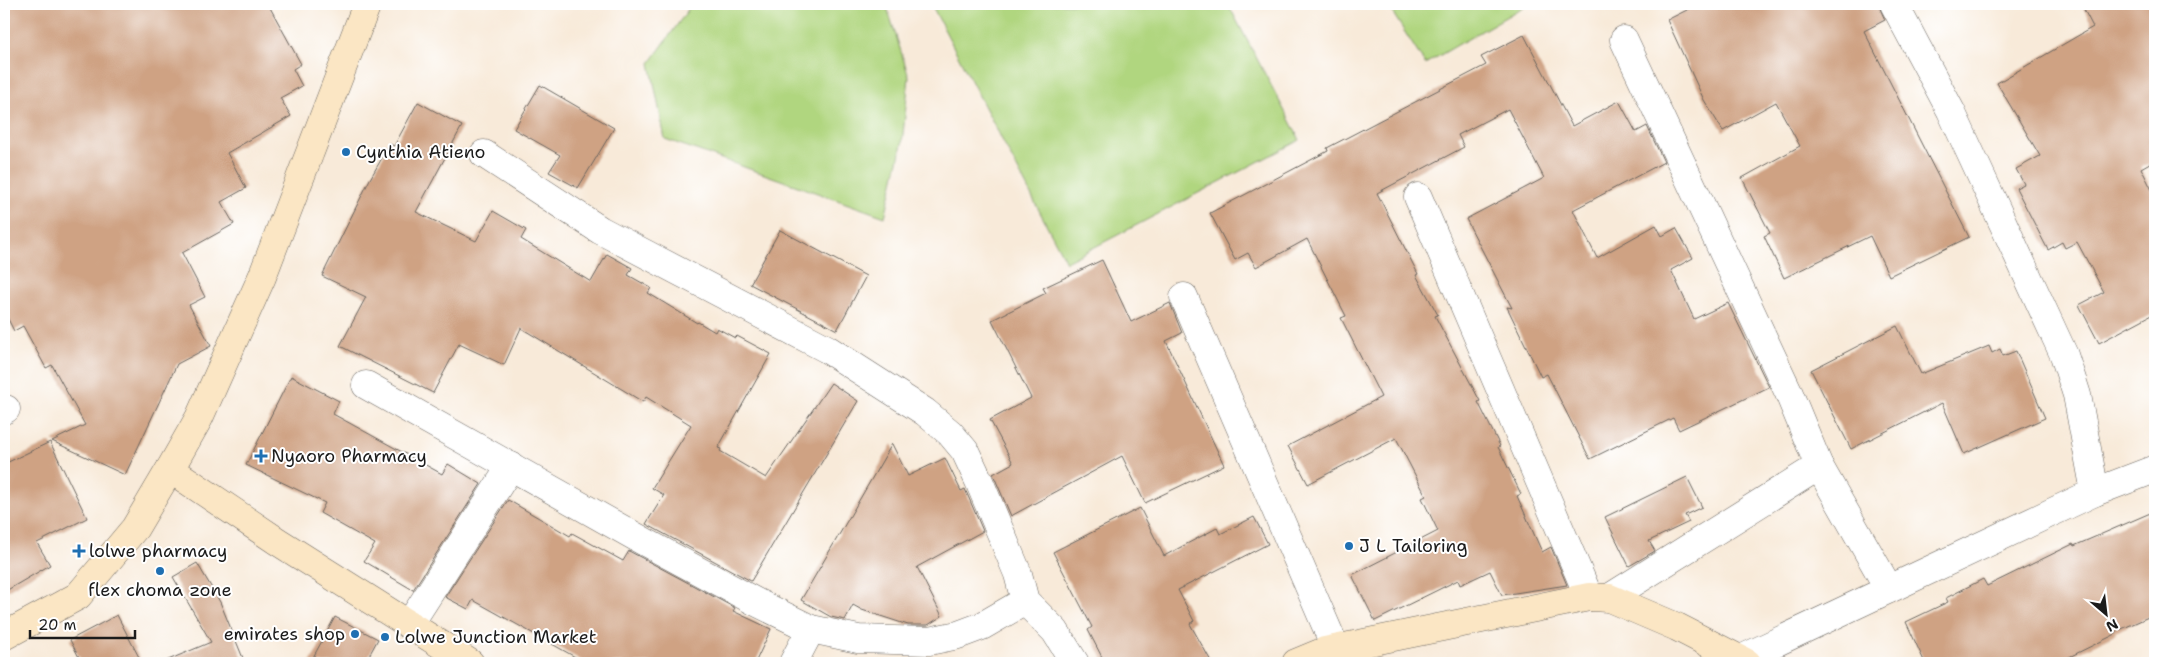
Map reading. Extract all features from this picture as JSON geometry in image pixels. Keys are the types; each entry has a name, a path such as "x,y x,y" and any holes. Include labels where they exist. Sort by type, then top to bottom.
{"street":[{"path":"4,636 78,596 135,528 170,469 198,418 262,277 367,4"},
{"path":"1894,4 1951,110 2043,305 2064,355 2077,395 2095,492"},
{"path":"1624,40 1788,391 1819,466 1889,589"},
{"path":"484,154 600,230 827,349 925,412 950,433 965,451 1011,558 1026,601 1055,631 1075,663"},
{"path":"1418,197 1599,598 1677,627 1744,661 1889,589 2095,492 2155,469"},
{"path":"1184,297 1336,649"},
{"path":"366,385 756,602 811,629 858,639 929,641 958,636 982,626 1026,601"},
{"path":"408,625 511,466"},
{"path":"1296,663 1325,651 1599,598 1819,466"},
{"path":"170,469 277,541 470,663"},
{"path":"793,663 811,629"}],"green space":[{"path":"692,4 886,4 909,77 902,144 885,217 665,139 650,63"},
{"path":"931,4 1228,4 1300,140 1066,262"},
{"path":"1387,4 1528,4 1425,64"}],"building":[{"path":"4,4 268,4 301,64 293,69 302,86 280,98 291,116 227,153 246,188 221,202 234,224 182,253 205,297 189,305 211,346 177,364 125,475 52,441 85,425 52,365 46,368 23,326 14,331 4,311"},
{"path":"1699,4 1878,4 1885,20 1864,31 1969,237 1889,276 1870,236 1784,278 1764,236 1770,233 1742,178 1800,146 1776,102 1723,131 1704,100 1667,20"},
{"path":"2081,4 2155,4 2155,160 2141,168 2155,196 2155,313 2099,343 2079,305 2104,292 2077,242 2065,248 2062,242 2048,250 2016,188 2024,184 2016,169 2040,156 1997,83 2093,27"},
{"path":"1524,35 1572,126 1619,101 1636,132 1647,126 1664,162 1573,210 1597,258 1656,225 1662,236 1676,228 1693,258 1671,270 1694,319 1728,303 1769,387 1679,430 1673,418 1590,459 1547,374 1541,377 1507,307 1512,308 1466,219 1544,178 1508,109 1458,135 1464,147 1377,193 1418,274 1416,275 1438,315 1435,316 1480,401 1478,402 1521,494 1517,496 1542,552 1551,547 1567,585 1502,595 1490,571 1460,585 1458,580 1375,621 1352,575 1438,531 1422,498 1426,496 1396,438 1308,484 1288,446 1381,397 1341,318 1346,316 1307,239 1256,267 1248,253 1235,260 1210,213 1328,151 1327,148 1486,65 1481,57"},
{"path":"540,85 614,128 578,188 549,172 560,155 514,129"},
{"path":"418,102 462,126 416,212 476,241 493,211 526,230 521,239 591,282 607,254 632,268 628,275 651,288 648,293 697,323 715,332 717,328 735,338 737,336 771,354 718,448 721,449 720,451 766,478 831,383 858,401 751,581 646,524 664,495 652,488 691,425 646,397 643,402 521,328 504,365 459,344 433,393 340,346 366,297 322,276 370,179 390,144 394,146"},
{"path":"780,230 866,276 837,330 750,284"},
{"path":"1102,260 1131,322 1170,303 1182,333 1166,341 1224,465 1145,503 1122,456 1011,516 993,474 1013,463 990,420 1031,398 992,320 1046,293 1043,288"},
{"path":"1897,326 1921,374 1989,346 1992,353 2000,349 2003,356 2016,351 2045,418 1964,454 1942,403 1851,449 1811,370"},
{"path":"291,376 339,401 333,414 442,474 448,464 481,484 413,590 364,561 375,544 320,513 325,503 246,465"},
{"path":"50,442 87,518 37,543 50,565 4,592 4,464"},
{"path":"892,444 908,476 945,458 961,491 965,489 983,531 917,567 942,616 928,625 908,625 862,610 853,605 845,620 831,617 801,600"},
{"path":"1687,477 1702,507 1685,515 1689,522 1649,541 1655,551 1629,566 1605,517"},
{"path":"508,500 570,536 572,533 623,561 629,551 735,608 733,611 771,629 755,663 586,663 473,600 468,609 445,597"},
{"path":"1140,508 1164,556 1217,528 1220,534 1254,517 1268,544 1178,590 1194,621 1190,624 1212,663 1105,663 1088,630 1092,627 1053,552"},
{"path":"2155,511 2155,614 2115,632 2116,634 2057,663 1925,663 1906,622 1948,602 1946,598 1983,579 1987,586 2073,544 2074,546"},
{"path":"197,563 220,602 245,663 161,663 211,642 173,577"},
{"path":"117,615 142,663 82,663 70,640"},
{"path":"335,617 378,639 365,663 310,663"}],"place":[{"name":"Cynthia Atieno","path":"346,152"},
{"name":"Nyaoro Pharmacy","path":"261,456"},
{"name":"J L Tailoring","path":"1349,546"},
{"name":"lolwe pharmacy","path":"79,551"},
{"name":"flex choma zone","path":"160,571"},
{"name":"emirates shop","path":"355,634"},
{"name":"Lolwe Junction Market","path":"385,637"}]}
